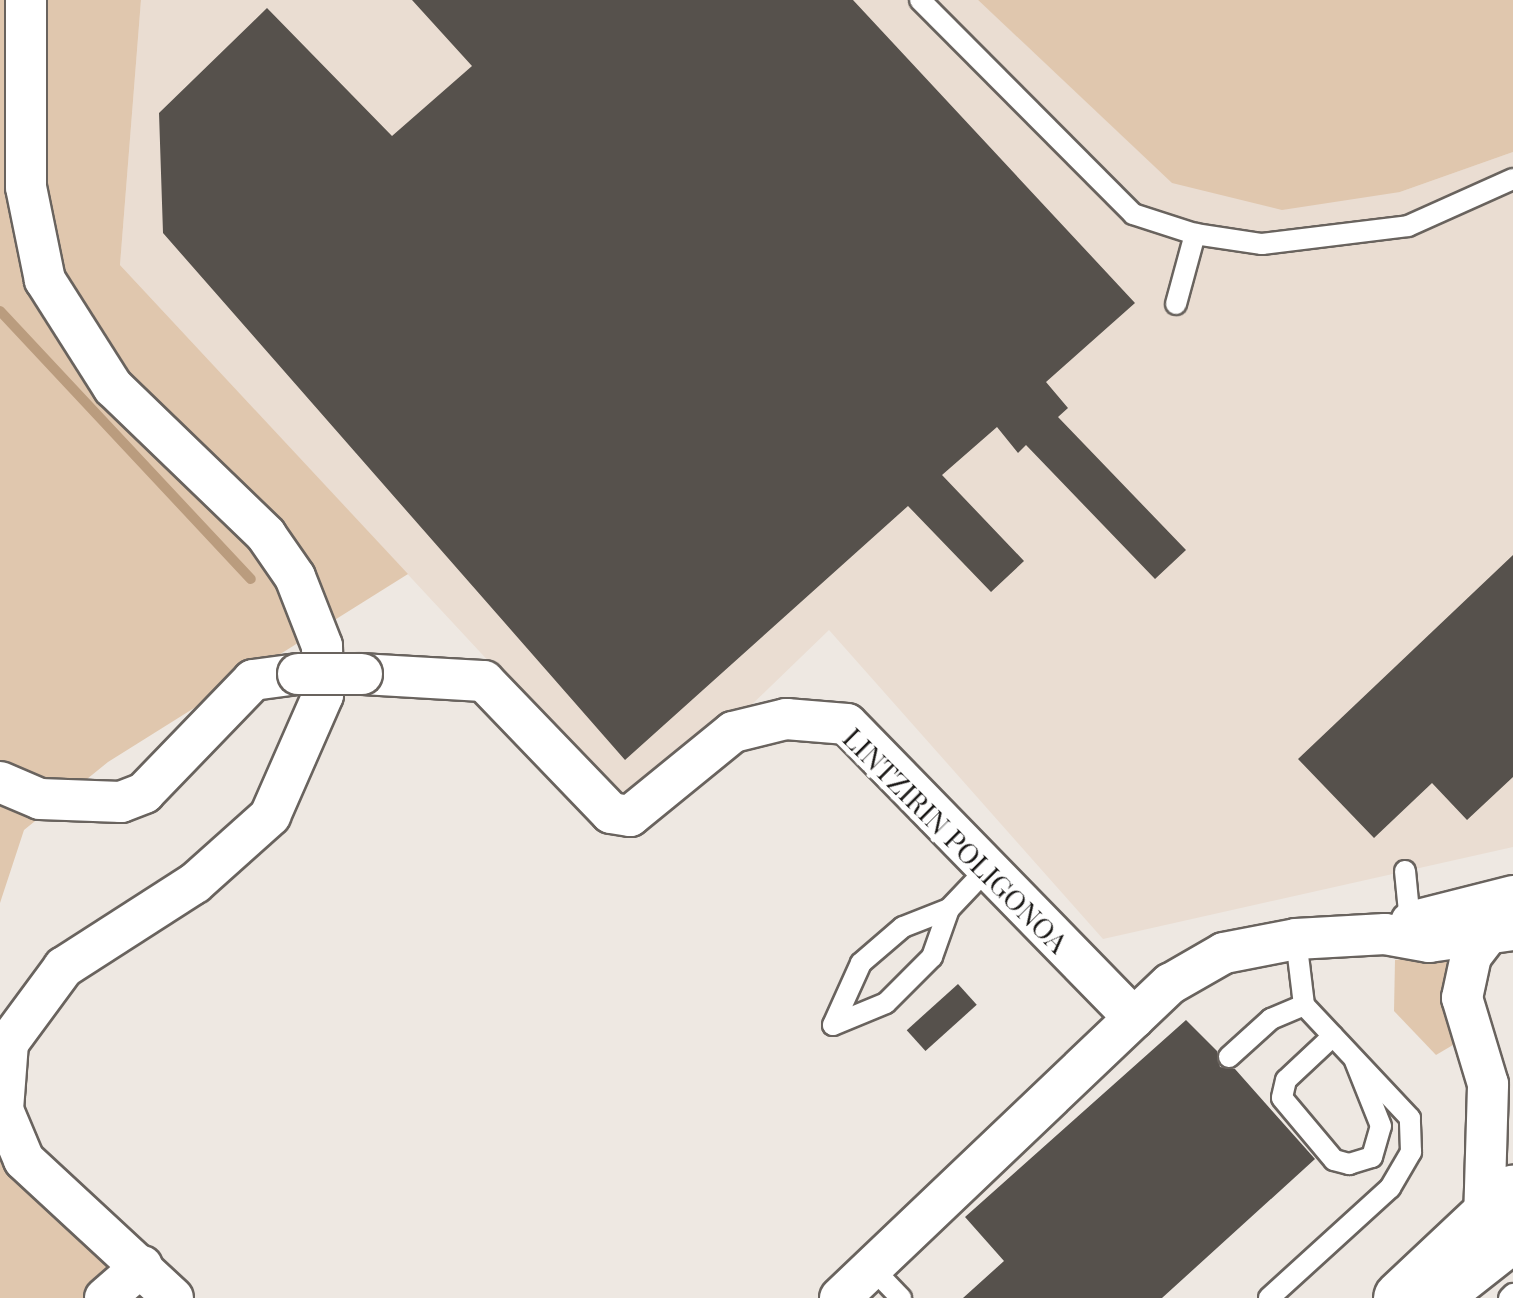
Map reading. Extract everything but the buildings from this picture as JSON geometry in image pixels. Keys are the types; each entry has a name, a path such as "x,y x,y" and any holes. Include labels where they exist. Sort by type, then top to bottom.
{"main road":[{"path":"1402,1298 1503,1219"}],"street":[{"path":"26,0 26,187 51,294 113,387 266,535 295,577 322,646 323,696 270,816 195,883 64,967 8,1043 3,1110 24,1160 173,1298"},
{"name":"LINTZIRIN POLIGONOA","path":"0,782 40,799 121,802 144,792 253,680 298,674 484,682 611,813 630,816 732,732 786,720 846,724 1134,1018"},
{"path":"840,1298 1170,984 1224,953 1296,939 1397,928 1513,896"},
{"path":"1397,928 1429,942 1503,926"},
{"path":"1443,1298 1503,1219 1488,1084 1462,998 1503,926"},
{"path":"105,1298 142,1266"}],"lane":[{"path":"920,0 1133,214 1194,234 1262,244 1408,226 1513,178"},
{"path":"1176,304 1194,234"},
{"path":"949,910 904,927 861,963 833,1025 898,992 932,957 949,910 988,869"},
{"path":"1397,928 1405,871"},
{"path":"1269,1298 1390,1188 1412,1152 1410,1118 1304,1005 1296,939"},
{"path":"1229,1058 1271,1019 1304,1005"},
{"path":"1333,1036 1286,1080 1282,1098 1334,1160 1349,1164 1372,1157 1381,1126 1355,1059"},
{"path":"872,1268 901,1298"}],"shaded area":[{"path":"0,0 141,0 120,265 408,574 108,762 24,830 0,903"},
{"path":"141,0 978,0 1173,183 1400,192 1513,152 1513,847 1103,939 829,630 655,798 615,797 120,265"},
{"path":"978,0 1513,0 1513,152 1400,192 1282,210 1172,183"},
{"path":"1458,954 1458,1042 1436,1055 1394,1011 1395,960"},
{"path":"0,1132 147,1298 0,1298"}],"waterway":[{"path":"0,311 251,579"}]}
